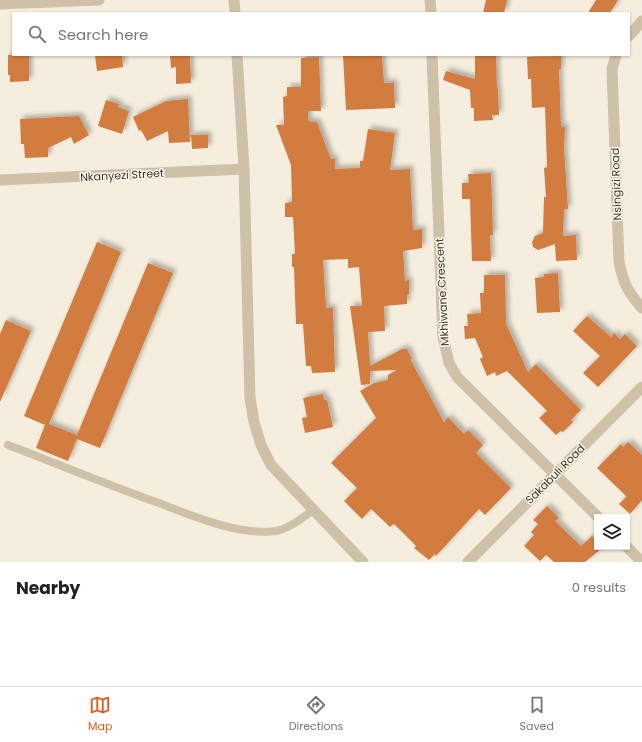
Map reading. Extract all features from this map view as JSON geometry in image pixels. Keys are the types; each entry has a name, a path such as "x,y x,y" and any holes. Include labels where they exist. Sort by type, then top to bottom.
{"street":[{"path":"0,4 99,0"},
{"path":"234,0 235,12"},
{"path":"430,0 431,12"},
{"path":"630,35 642,22"},
{"path":"237,56 244,169 250,398 254,422 261,445 271,465 363,562"},
{"name":"Mkhiwane Crescent","path":"432,56 443,337 449,363 457,377 595,514"},
{"name":"Nsingizi Road","path":"616,56 612,69 619,262 622,277 632,298 642,308"},
{"name":"Nkanyezi Street","path":"0,180 244,169"},
{"name":"Sakabuli Road","path":"468,562 642,387"},
{"path":"630,550 642,562"}],"lane":[{"path":"8,445 138,496 194,516 238,529 276,530 291,525 313,510"}],"building":[{"path":"486,0 507,0 504,12 483,12"},
{"path":"596,0 618,0 611,12 589,12"},
{"path":"8,55 29,56 29,81 10,82 10,75 8,75"},
{"path":"95,56 122,56 123,67 97,71"},
{"path":"170,56 190,56 191,83 176,84 176,67 171,68"},
{"path":"343,56 382,56 384,83 394,83 395,108 346,110"},
{"path":"475,56 496,56 499,115 492,115 493,120 474,121 474,108 471,108 470,90 443,80 446,71 475,79"},
{"path":"561,56 561,69 559,69 561,127 565,127 564,149 568,209 564,209 563,236 576,235 577,260 556,261 555,244 538,250 533,247 532,242 535,236 543,233 544,197 546,197 544,168 547,167 545,107 532,108 531,79 528,79 527,57"},
{"path":"319,57 321,111 308,111 308,121 317,122 331,159 335,159 335,169 360,168 360,161 363,161 368,129 395,133 390,170 410,169 413,230 422,229 422,248 403,251 405,281 409,280 407,304 384,306 385,331 368,332 370,366 402,349 407,349 412,359 410,359 444,422 448,417 464,434 468,430 483,445 476,453 511,488 485,515 479,509 436,556 435,554 429,560 414,548 416,546 394,524 390,527 371,509 362,519 344,501 357,488 331,463 376,418 360,391 374,383 388,380 388,375 397,370 370,371 370,384 361,385 350,306 362,306 359,267 348,268 348,259 323,260 326,308 333,308 335,372 312,373 311,366 306,366 303,324 296,324 294,267 292,267 292,254 295,254 293,217 285,217 285,203 292,202 291,165 276,125 284,125 283,97 287,96 287,87 301,87 301,58"},
{"path":"188,99 190,142 169,143 168,131 147,141 141,130 139,131 133,117 166,101"},
{"path":"106,100 119,104 118,107 129,111 122,134 98,126"},
{"path":"79,116 89,135 74,144 71,137 48,148 48,157 25,158 24,144 21,144 20,119"},
{"path":"191,135 208,135 208,148 192,149"},
{"path":"491,173 493,235 490,235 491,261 472,261 470,199 462,199 462,183 469,183 468,174"},
{"path":"97,242 121,252 49,424 77,435 148,263 173,273 100,448 77,439 68,461 36,448 45,425 24,416"},
{"path":"558,273 560,312 537,313 535,278 544,277 544,274"},
{"path":"484,275 505,275 506,324 528,372 536,364 581,410 571,420 573,422 563,432 561,431 556,435 539,418 547,411 507,371 496,376 495,372 487,376 480,359 483,357 475,338 465,339 464,326 468,326 467,314 481,313 480,293 484,293"},
{"path":"587,316 611,337 614,333 620,339 625,334 637,346 598,387 583,373 600,356 573,331"},
{"path":"6,320 31,331 0,402 0,334"},
{"path":"323,394 324,400 327,400 333,427 305,433 302,418 307,417 303,398"},
{"path":"628,442 642,455 642,500 630,514 619,504 626,497 625,495 597,468 621,444 623,447"},
{"path":"547,506 559,518 555,521 581,546 592,536 594,539 594,550 600,550 585,562 554,562 546,555 540,561 524,546 534,535 531,532 538,524 533,520"}]}
